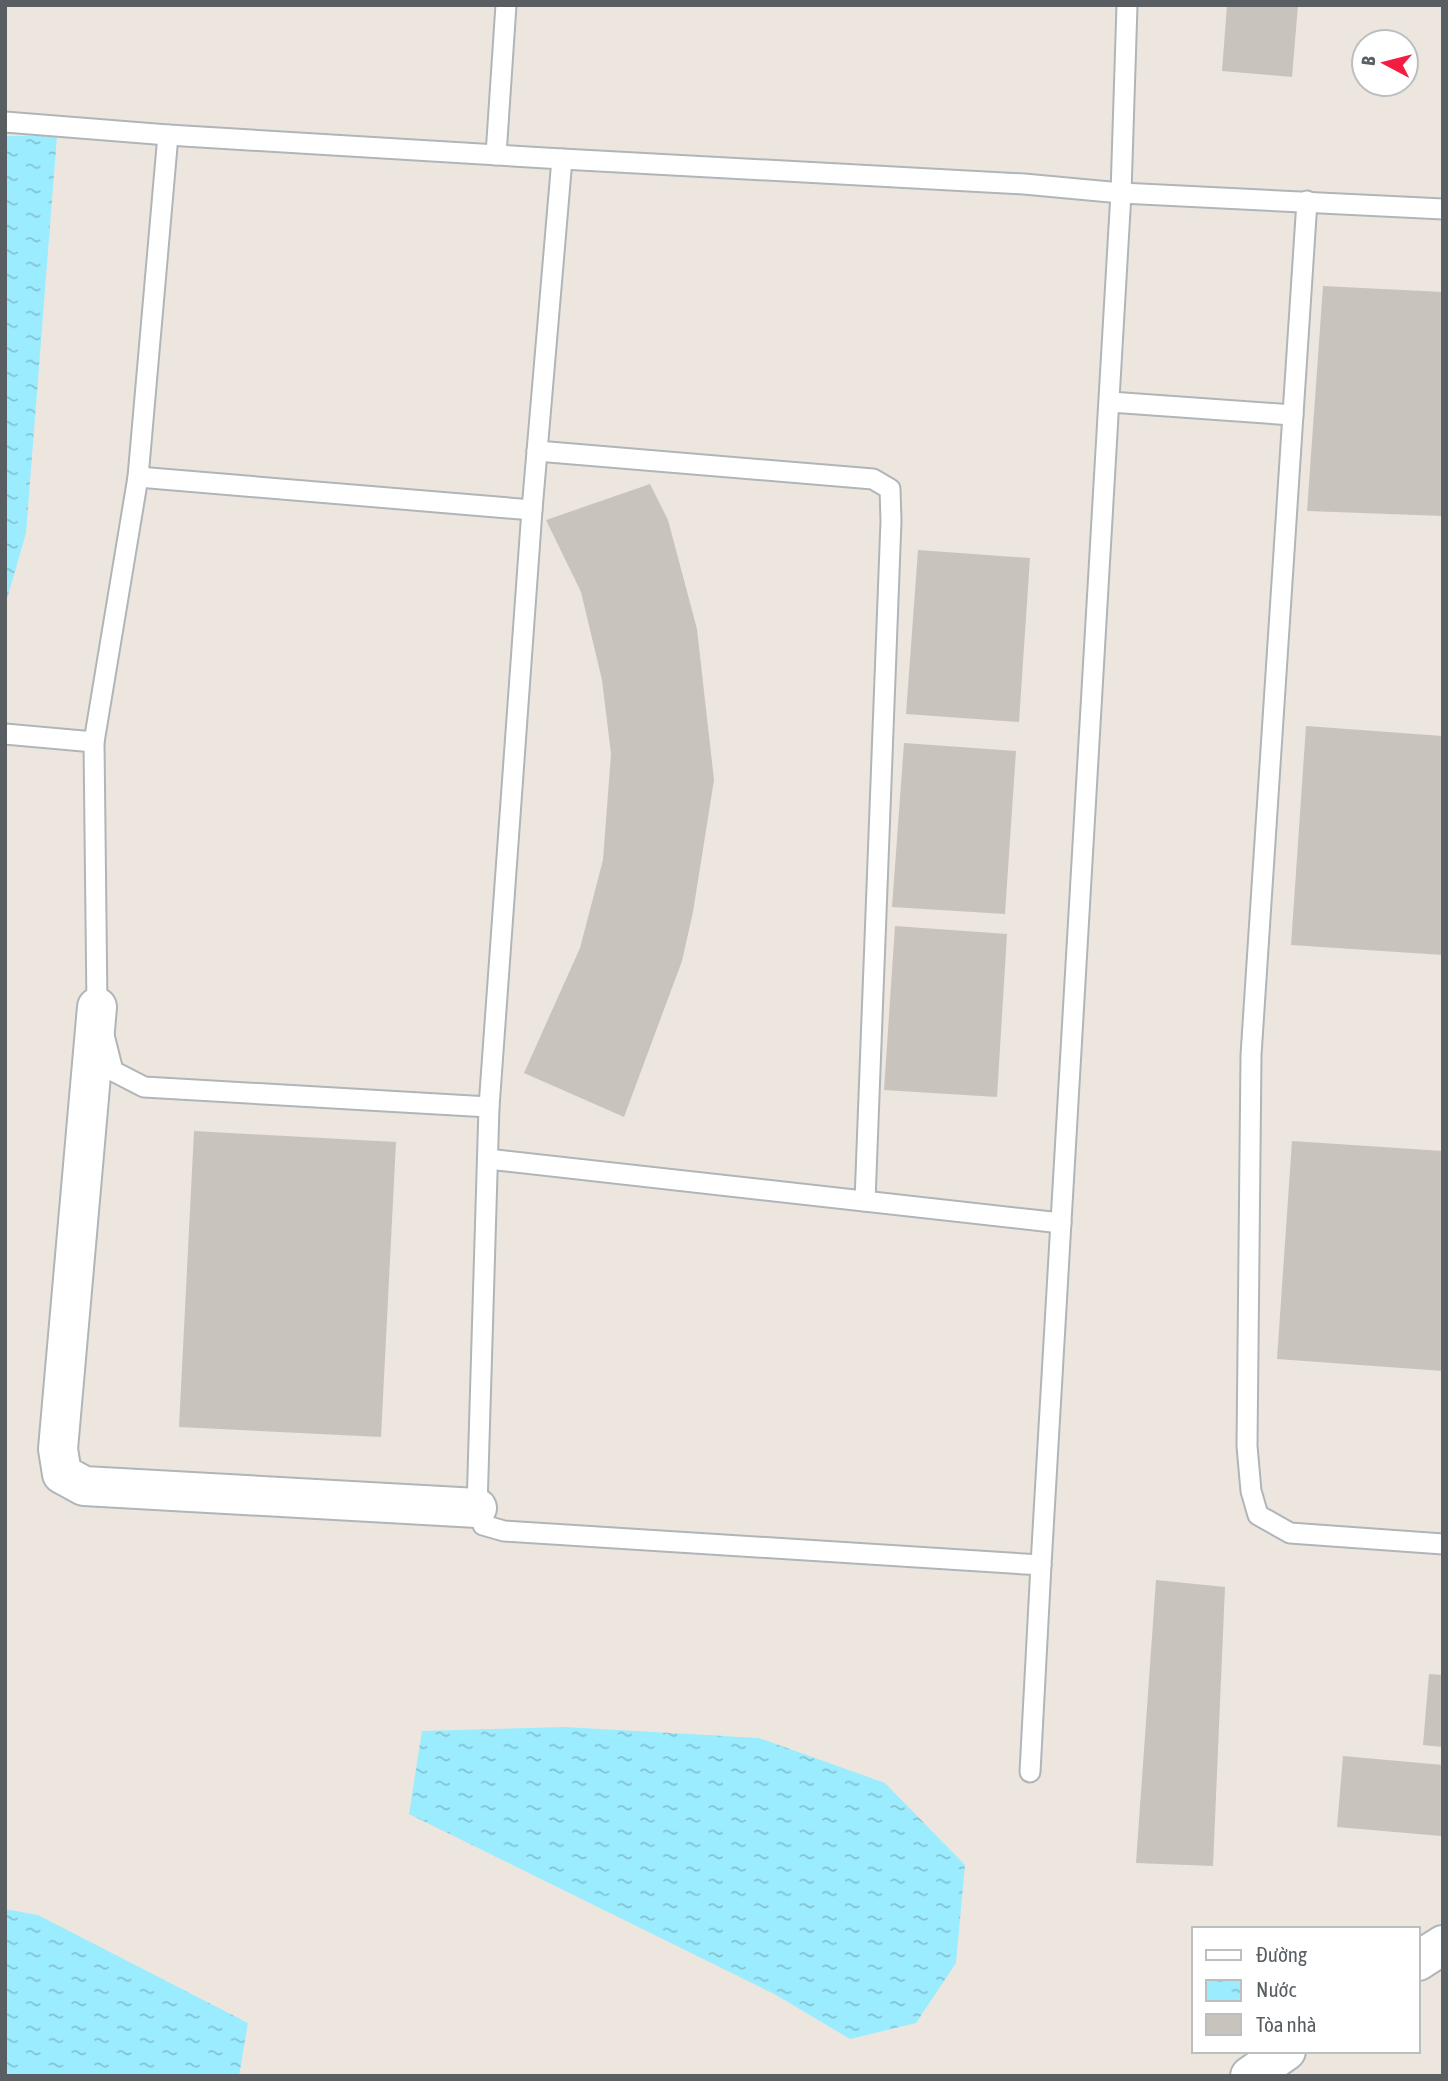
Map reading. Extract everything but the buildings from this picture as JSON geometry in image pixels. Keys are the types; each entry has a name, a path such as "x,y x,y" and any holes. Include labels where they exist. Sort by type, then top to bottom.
{"street":[{"path":"97,1007 58,1449 62,1474 84,1486 477,1508"},
{"path":"1420,1960 1443,1945"},
{"path":"1250,2076 1283,2053"}],"lane":[{"path":"496,155 506,5"},
{"path":"1030,1772 1110,402 1127,5"},
{"path":"5,122 496,155 1024,184 1121,193 1443,209"},
{"path":"168,135 138,477 94,742 97,1007 113,1071 144,1087 489,1107"},
{"path":"562,159 532,510 489,1107 477,1508 483,1525 504,1531 1041,1565"},
{"path":"1307,201 1251,1055 1247,1446 1251,1491 1258,1515 1290,1533 1443,1544"},
{"path":"1110,402 1293,415"},
{"path":"537,451 873,479 890,489 891,521 865,1201"},
{"path":"138,477 532,510"},
{"path":"5,734 94,742"},
{"path":"488,1158 1061,1223"}],"water":[{"path":"5,136 57,136 26,533 5,606"},
{"path":"565,1727 759,1738 885,1783 965,1865 956,1963 916,2023 850,2039 776,1995 409,1814 422,1731"},
{"path":"5,1909 38,1915 248,2023 239,2076 5,2076"}]}
